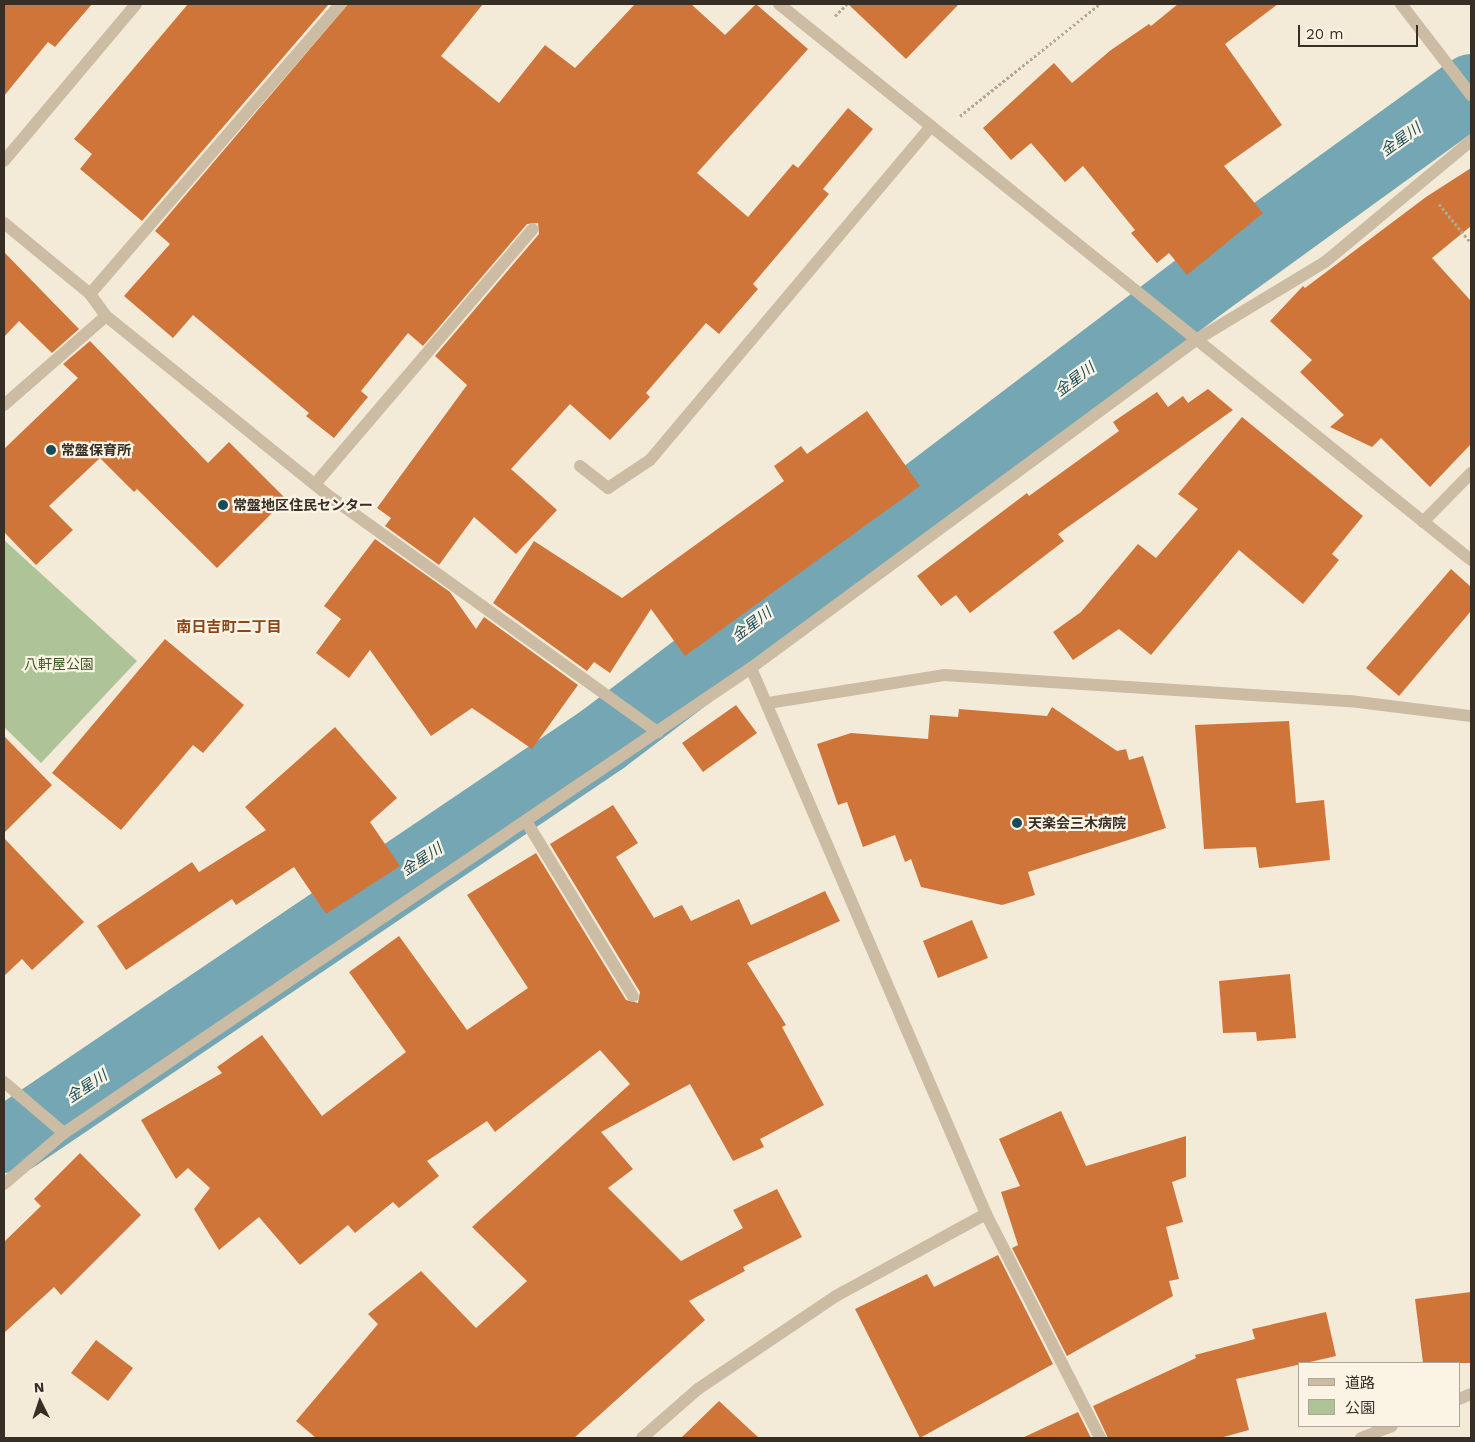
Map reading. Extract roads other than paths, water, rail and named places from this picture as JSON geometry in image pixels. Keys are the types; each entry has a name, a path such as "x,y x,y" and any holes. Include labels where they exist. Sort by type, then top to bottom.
{"street":[{"path":"4,160 136,4"},
{"path":"90,294 340,4"},
{"path":"779,4 1471,560"},
{"path":"1401,4 1471,95"},
{"path":"580,466 608,488 650,460 935,130"},
{"path":"4,1184 64,1133 751,668 1196,340 1325,262 1471,141"},
{"path":"4,223 90,294 106,316 315,484 658,732"},
{"path":"315,484 533,229"},
{"path":"4,405 106,316"},
{"path":"1423,522 1471,472"},
{"path":"751,668 986,1214 1100,1438"},
{"path":"768,704 944,675 1350,701 1471,716"},
{"path":"526,821 633,996"},
{"path":"4,1082 64,1133"},
{"path":"642,1438 698,1389 836,1296 986,1214"},
{"path":"1360,1438 1389,1427"}],"waterway":[{"name":"金星川","path":"4,1137 15,1136 602,739 1203,283 1471,89"}],"place":[{"name":"常盤保育所","path":"51,450"},
{"name":"常盤地区住民センター","path":"223,505"},
{"name":"天楽会三木病院","path":"1017,823"}],"district":[{"name":"南日吉町二丁目","path":"229,628"}],"park label":[{"name":"八軒屋公園","path":"59,664"}]}
